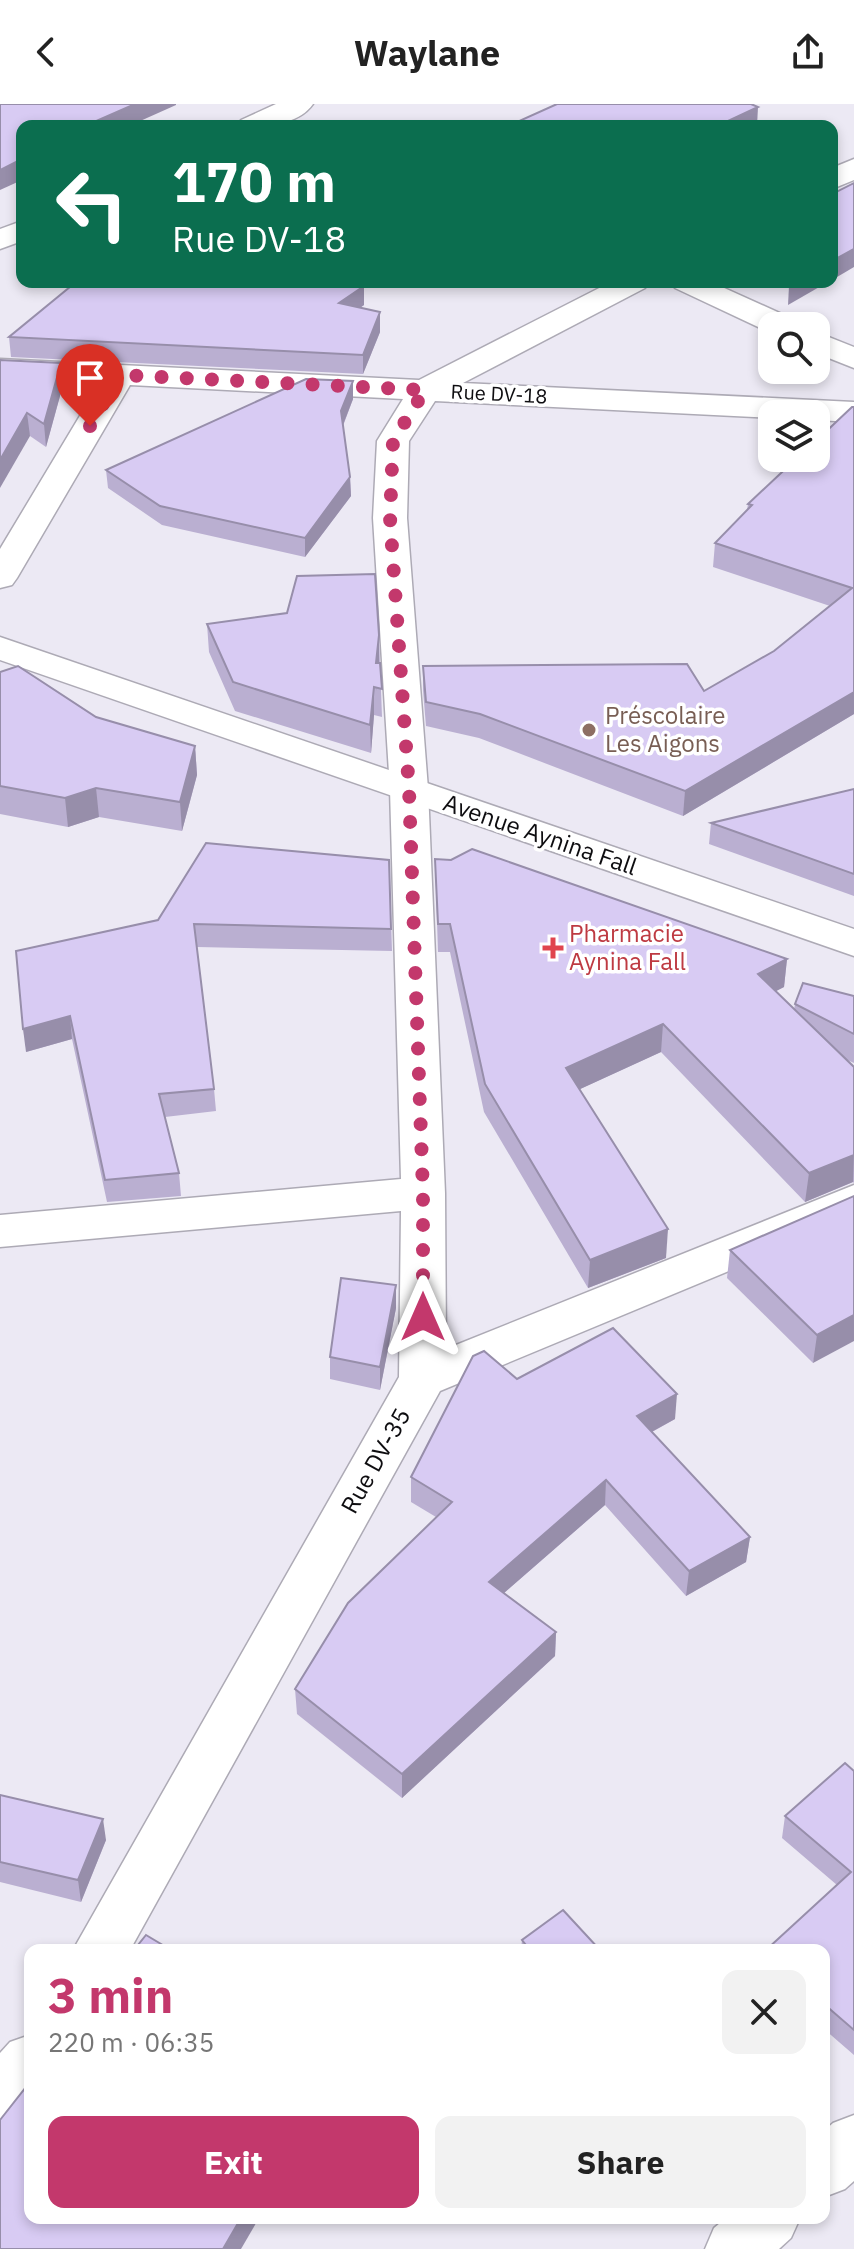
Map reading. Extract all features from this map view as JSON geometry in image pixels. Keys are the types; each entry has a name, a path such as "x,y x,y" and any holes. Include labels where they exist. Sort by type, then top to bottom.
{"main road":[{"path":"264,120 299,104"},
{"path":"622,288 425,390 393,441 390,518 409,789 423,1193 423,1378 854,1201"},
{"path":"699,288 758,315"},
{"path":"830,348 854,359"},
{"name":"Rue DV-18","path":"0,369 854,412"},
{"path":"0,578 120,375"},
{"name":"Avenue Aynina Fall","path":"0,648 854,943"},
{"path":"0,1231 423,1193"},
{"name":"Rue DV-35","path":"104,1944 423,1378"},
{"path":"0,2094 24,2068"},
{"path":"830,2164 854,2143"},
{"path":"735,2249 763,2224"}],"building":[{"path":"0,104 135,104 99,120 16,120 16,162 0,170"},
{"path":"557,104 751,104 758,107 730,120 521,120"},
{"path":"854,183 854,249 838,258 838,191"},
{"path":"69,288 361,288 339,303 380,312 363,355 9,337"},
{"path":"0,360 61,363 44,424 27,413 0,460"},
{"path":"306,379 353,381 341,411 350,477 305,538 160,506 106,470"},
{"path":"854,407 854,692 685,791 480,714 426,702 423,666 687,664 704,691 774,651 852,588 715,543 752,505 748,504 782,472 830,472 830,428"},
{"path":"375,574 379,635 376,663 380,663 382,689 374,687 370,725 233,682 207,624 287,613 297,576"},
{"path":"18,666 96,717 195,746 180,802 96,788 65,798 0,786 0,672"},
{"path":"854,789 854,874 711,823"},
{"path":"206,843 389,860 391,929 194,924 214,1089 159,1094 179,1173 105,1180 70,1016 23,1029 16,951 158,920"},
{"path":"472,849 787,959 758,974 854,1067 854,1155 809,1173 663,1024 566,1068 668,1229 590,1260 485,1084 450,924 438,924 435,859 451,860"},
{"path":"803,983 854,996 854,1034 795,1004"},
{"path":"854,1196 854,1315 817,1335 730,1250"},
{"path":"341,1278 396,1285 380,1367 330,1357"},
{"path":"613,1328 677,1394 637,1416 750,1537 689,1571 606,1480 489,1582 556,1632 402,1774 295,1689 348,1603 452,1502 411,1477 473,1356 484,1351 517,1379"},
{"path":"845,1763 854,1771 854,2030 830,2009 830,1944 773,1944 851,1872 785,1816"},
{"path":"0,1795 103,1819 78,1880 0,1862"},
{"path":"563,1910 594,1944 525,1944 522,1940"},
{"path":"146,1935 161,1944 139,1944"},
{"path":"24,2090 24,2224 238,2224 223,2249 0,2249 0,2120"}],"place":[{"name":"Préscolaire Les Aigons","path":"589,730"},
{"name":"Pharmacie Aynina Fall","path":"553,948"}],"route":[{"path":"90,426 120,375 425,390 393,441 390,518 409,789 423,1193 423,1317"}]}
